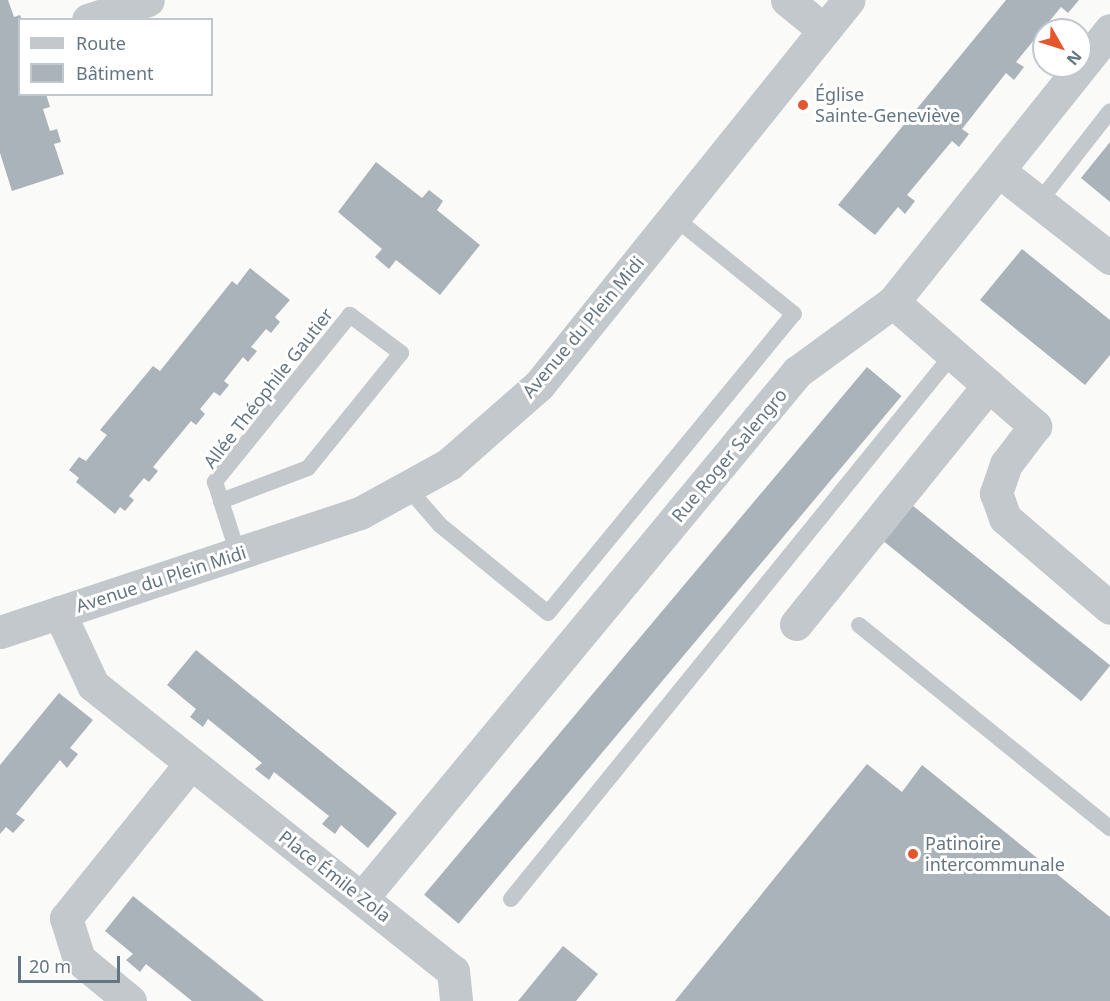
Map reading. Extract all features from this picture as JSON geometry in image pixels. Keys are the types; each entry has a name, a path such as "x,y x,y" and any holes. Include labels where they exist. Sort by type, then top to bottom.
{"street":[{"path":"70,0 75,18"},
{"path":"94,18 148,0"},
{"path":"787,0 824,30"},
{"name":"Avenue du Plein Midi","path":"0,632 360,513 449,464 539,384 849,0"},
{"name":"Rue Roger Salengro","path":"362,898 797,372 893,302 1110,30"},
{"path":"999,171 1110,258"},
{"path":"893,302 1035,426 1006,464 996,493 1005,518 1110,608"},
{"path":"796,624 989,385"},
{"name":"Place Émile Zola","path":"60,612 93,686 453,970 456,1001"},
{"path":"130,1001 79,959 66,918 191,763"}],"lane":[{"path":"1039,202 1110,111"},
{"path":"407,487 440,525 548,613 794,314 675,218"},
{"name":"Allée Théophile Gautier","path":"221,501 308,468 401,353 350,315 215,482 221,501 238,554"},
{"path":"511,899 953,354"},
{"path":"860,625 1110,828"}],"building":[{"path":"0,0 8,0 14,17 20,15 21,18 18,18 18,96 47,96 50,107 43,109 50,131 57,129 61,142 54,144 64,174 12,191 0,153"},
{"path":"1006,0 1079,0 1068,13 1061,7 1052,18 1032,18 1032,42 1016,62 1024,67 1014,80 1006,73 962,129 969,134 959,147 952,141 907,195 915,201 905,214 898,207 875,235 838,205"},
{"path":"1110,142 1110,202 1081,178"},
{"path":"376,162 422,198 429,190 443,201 437,210 480,245 440,295 396,260 389,269 375,257 382,249 338,212"},
{"path":"1022,249 1110,320 1110,355 1085,385 980,300"},
{"path":"250,268 290,300 275,317 280,322 271,333 266,329 251,347 257,351 248,362 243,357 224,381 229,385 220,396 214,392 200,409 205,414 196,425 191,421 153,467 158,471 149,482 144,478 129,496 134,500 125,511 120,507 115,514 76,482 79,478 69,470 79,457 86,461 107,435 100,430 153,366 160,371 232,281 237,285"},
{"path":"867,367 901,396 459,924 424,895"},
{"path":"912,505 1110,665 1081,701 883,541"},
{"path":"196,650 397,813 368,848 341,825 335,834 322,824 329,816 274,772 269,780 255,769 262,763 208,719 203,727 190,717 196,709 167,685"},
{"path":"59,693 93,720 70,748 78,754 67,768 60,760 16,814 25,820 13,833 6,827 0,834 0,765"},
{"name":"Patinoire intercommunale","path":"867,764 902,792 922,765 1110,917 1110,1001 675,1001"},
{"path":"133,896 264,1001 192,1001 146,964 140,972 126,960 133,954 105,931"},
{"path":"563,946 598,974 576,1001 518,1001"}],"place":[{"name":"Église Sainte-Geneviève","path":"803,105"},
{"name":"Patinoire intercommunale","path":"913,854"}]}
